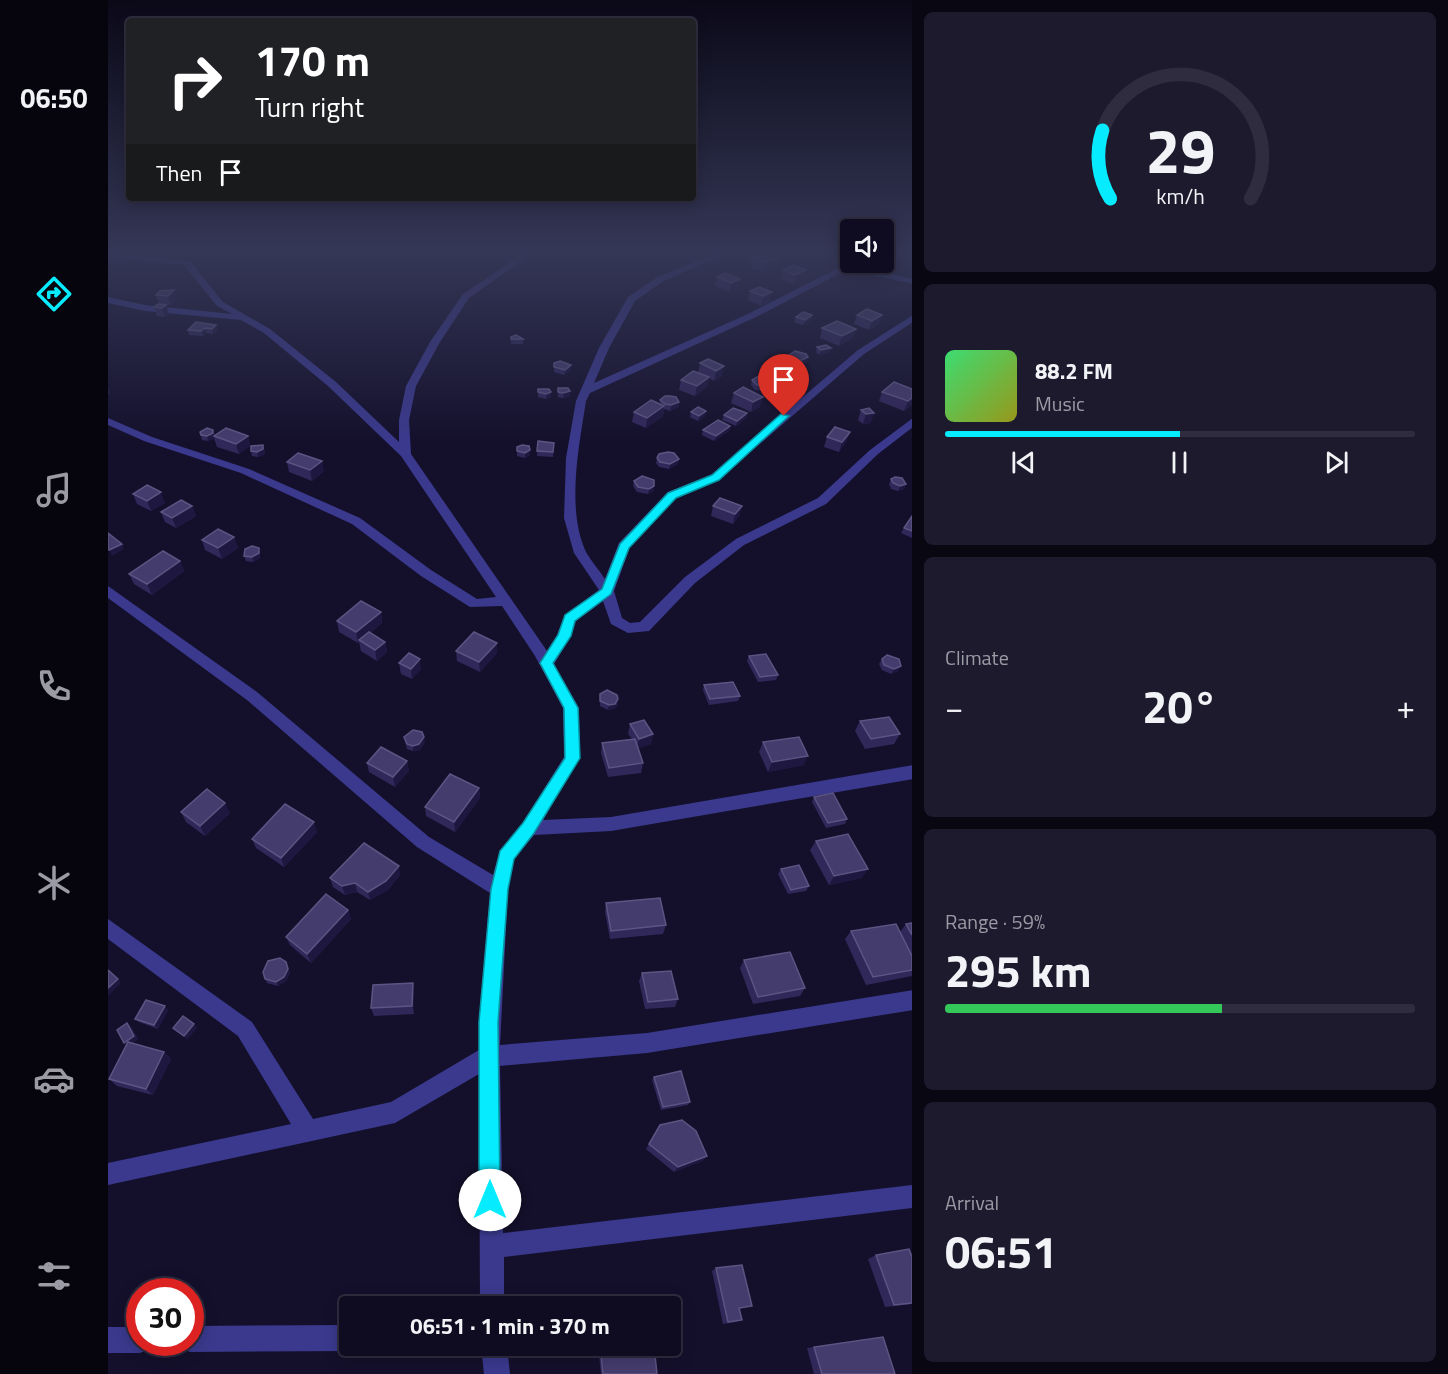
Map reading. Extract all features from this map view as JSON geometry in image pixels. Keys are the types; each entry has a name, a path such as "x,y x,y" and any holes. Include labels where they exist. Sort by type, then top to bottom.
{"street":[{"path":"201,314 245,319"},
{"path":"237,314 267,331 332,384 405,454 547,663 571,708 573,758 529,828 506,856 500,889 489,1022 492,1296"},
{"path":"405,454 404,420 411,386 435,342 454,314"},
{"path":"623,314 604,348 581,401 572,458 570,518 580,553 607,591 616,621 628,628 644,627 690,580 740,542 822,501 874,452 912,421"},
{"path":"585,391 755,314"},
{"path":"547,663 564,636 570,618 607,591 624,546 672,495 715,477 861,352 912,318"},
{"path":"108,421 148,439 245,471 356,522 426,573 475,604 506,601"},
{"path":"108,591 252,696 423,842 500,889"},
{"path":"529,828 611,824 912,772"},
{"path":"108,928 245,1029 307,1130"},
{"path":"108,1174 395,1112 489,1056 648,1043 912,1000"},
{"path":"490,1247 912,1196"},
{"path":"204,1339 339,1338"},
{"path":"108,1340 126,1340"},
{"path":"495,1356 497,1374"}],"building":[{"path":"800,314 812,315 805,320 796,317"},
{"path":"880,314 882,315 872,321 857,315"},
{"path":"837,321 856,329 842,336 822,328"},
{"path":"196,322 216,325 212,329 205,328 201,331 188,330"},
{"path":"516,335 523,339 511,339"},
{"path":"826,345 831,348 821,350 817,347"},
{"path":"795,351 806,354 808,357 802,360 793,359 789,355"},
{"path":"708,359 724,366 716,371 700,363"},
{"path":"560,361 571,365 565,370 554,367 554,363"},
{"path":"693,371 709,377 697,386 681,380"},
{"path":"759,376 770,379 772,383 766,386 757,385 752,380"},
{"path":"894,382 912,389 912,398 908,401 882,392"},
{"path":"743,387 763,397 753,402 734,393"},
{"path":"558,388 568,388 570,391 558,392"},
{"path":"538,389 549,389 551,392 546,394 538,392"},
{"path":"665,396 676,397 679,402 671,405 665,404 660,400"},
{"path":"651,400 664,406 647,418 634,412"},
{"path":"698,407 706,411 699,416 691,412"},
{"path":"733,408 747,413 737,421 724,415"},
{"path":"869,408 874,413 866,414 861,410"},
{"path":"718,420 730,426 716,436 703,430"},
{"path":"835,427 850,432 842,442 827,437"},
{"path":"207,428 213,430 213,433 207,436 201,435 200,432"},
{"path":"226,428 248,436 236,444 214,436"},
{"path":"538,441 554,443 553,452 537,451"},
{"path":"263,445 263,449 257,452 251,451 251,446"},
{"path":"529,446 530,450 525,453 517,451 517,447"},
{"path":"298,453 322,461 310,470 287,462"},
{"path":"674,453 679,459 670,464 660,462 657,458 659,454"},
{"path":"642,476 654,480 654,486 649,489 638,487 634,481"},
{"path":"902,478 906,484 900,486 893,483 891,479"},
{"path":"147,485 161,492 147,501 133,494"},
{"path":"720,498 742,506 735,514 713,506"},
{"path":"181,500 192,506 172,518 161,512"},
{"path":"912,516 912,531 904,528"},
{"path":"218,529 234,537 218,548 202,540"},
{"path":"108,533 122,544 109,550"},
{"path":"252,546 259,548 259,553 252,557 244,556 245,549"},
{"path":"163,551 180,561 147,584 129,574"},
{"path":"361,601 381,612 356,632 337,621"},
{"path":"369,632 385,642 375,650 359,640"},
{"path":"474,632 497,643 479,662 456,651"},
{"path":"409,653 420,659 411,669 399,663"},
{"path":"766,654 778,675 760,677 749,656"},
{"path":"887,655 899,659 901,666 894,669 884,665 882,659"},
{"path":"733,682 740,696 710,699 704,685"},
{"path":"607,690 617,695 618,699 615,704 609,705 600,701 600,694"},
{"path":"889,717 900,734 871,739 860,721"},
{"path":"644,720 653,734 639,739 630,724"},
{"path":"413,730 422,732 424,737 419,744 413,746 407,744 404,737"},
{"path":"799,737 808,756 772,762 763,742"},
{"path":"635,739 643,763 609,768 602,743"},
{"path":"381,747 407,761 393,777 367,763"},
{"path":"450,774 479,788 454,822 425,807"},
{"path":"207,789 225,803 200,826 181,812"},
{"path":"833,793 847,819 828,823 814,797"},
{"path":"285,804 314,822 281,858 252,839"},
{"path":"848,834 868,869 834,876 816,841"},
{"path":"364,843 399,866 386,881 368,892 355,883 342,886 330,878"},
{"path":"799,865 809,886 791,890 781,869"},
{"path":"326,894 348,910 307,954 286,937"},
{"path":"660,898 666,925 611,931 606,903"},
{"path":"912,923 912,935 906,924"},
{"path":"896,924 912,956 912,970 873,977 851,931"},
{"path":"790,952 805,988 758,997 744,960"},
{"path":"280,958 286,962 288,969 284,977 276,982 265,979 263,972 268,961"},
{"path":"108,970 118,979 108,988"},
{"path":"671,971 678,999 648,1002 642,973"},
{"path":"413,983 412,1006 371,1008 373,985"},
{"path":"146,1000 165,1006 154,1025 135,1019"},
{"path":"183,1016 194,1024 184,1036 173,1028"},
{"path":"127,1023 134,1036 124,1043 117,1030"},
{"path":"128,1042 164,1052 146,1089 109,1079"},
{"path":"681,1071 690,1102 663,1107 654,1077"},
{"path":"682,1120 696,1131 707,1156 678,1167 649,1144 660,1125"},
{"path":"909,1249 912,1257 912,1303 894,1305 876,1255"},
{"path":"742,1265 752,1306 739,1308 742,1320 728,1322 716,1268"},
{"path":"883,1337 895,1374 822,1374 814,1347"},
{"path":"601,1356 655,1356 657,1374 603,1374"}],"route":[{"path":"490,1200 489,1022 500,889 506,856 529,828 573,758 571,708 547,663 564,636 570,618 607,591 624,546 672,495 715,477 784,416"}]}
